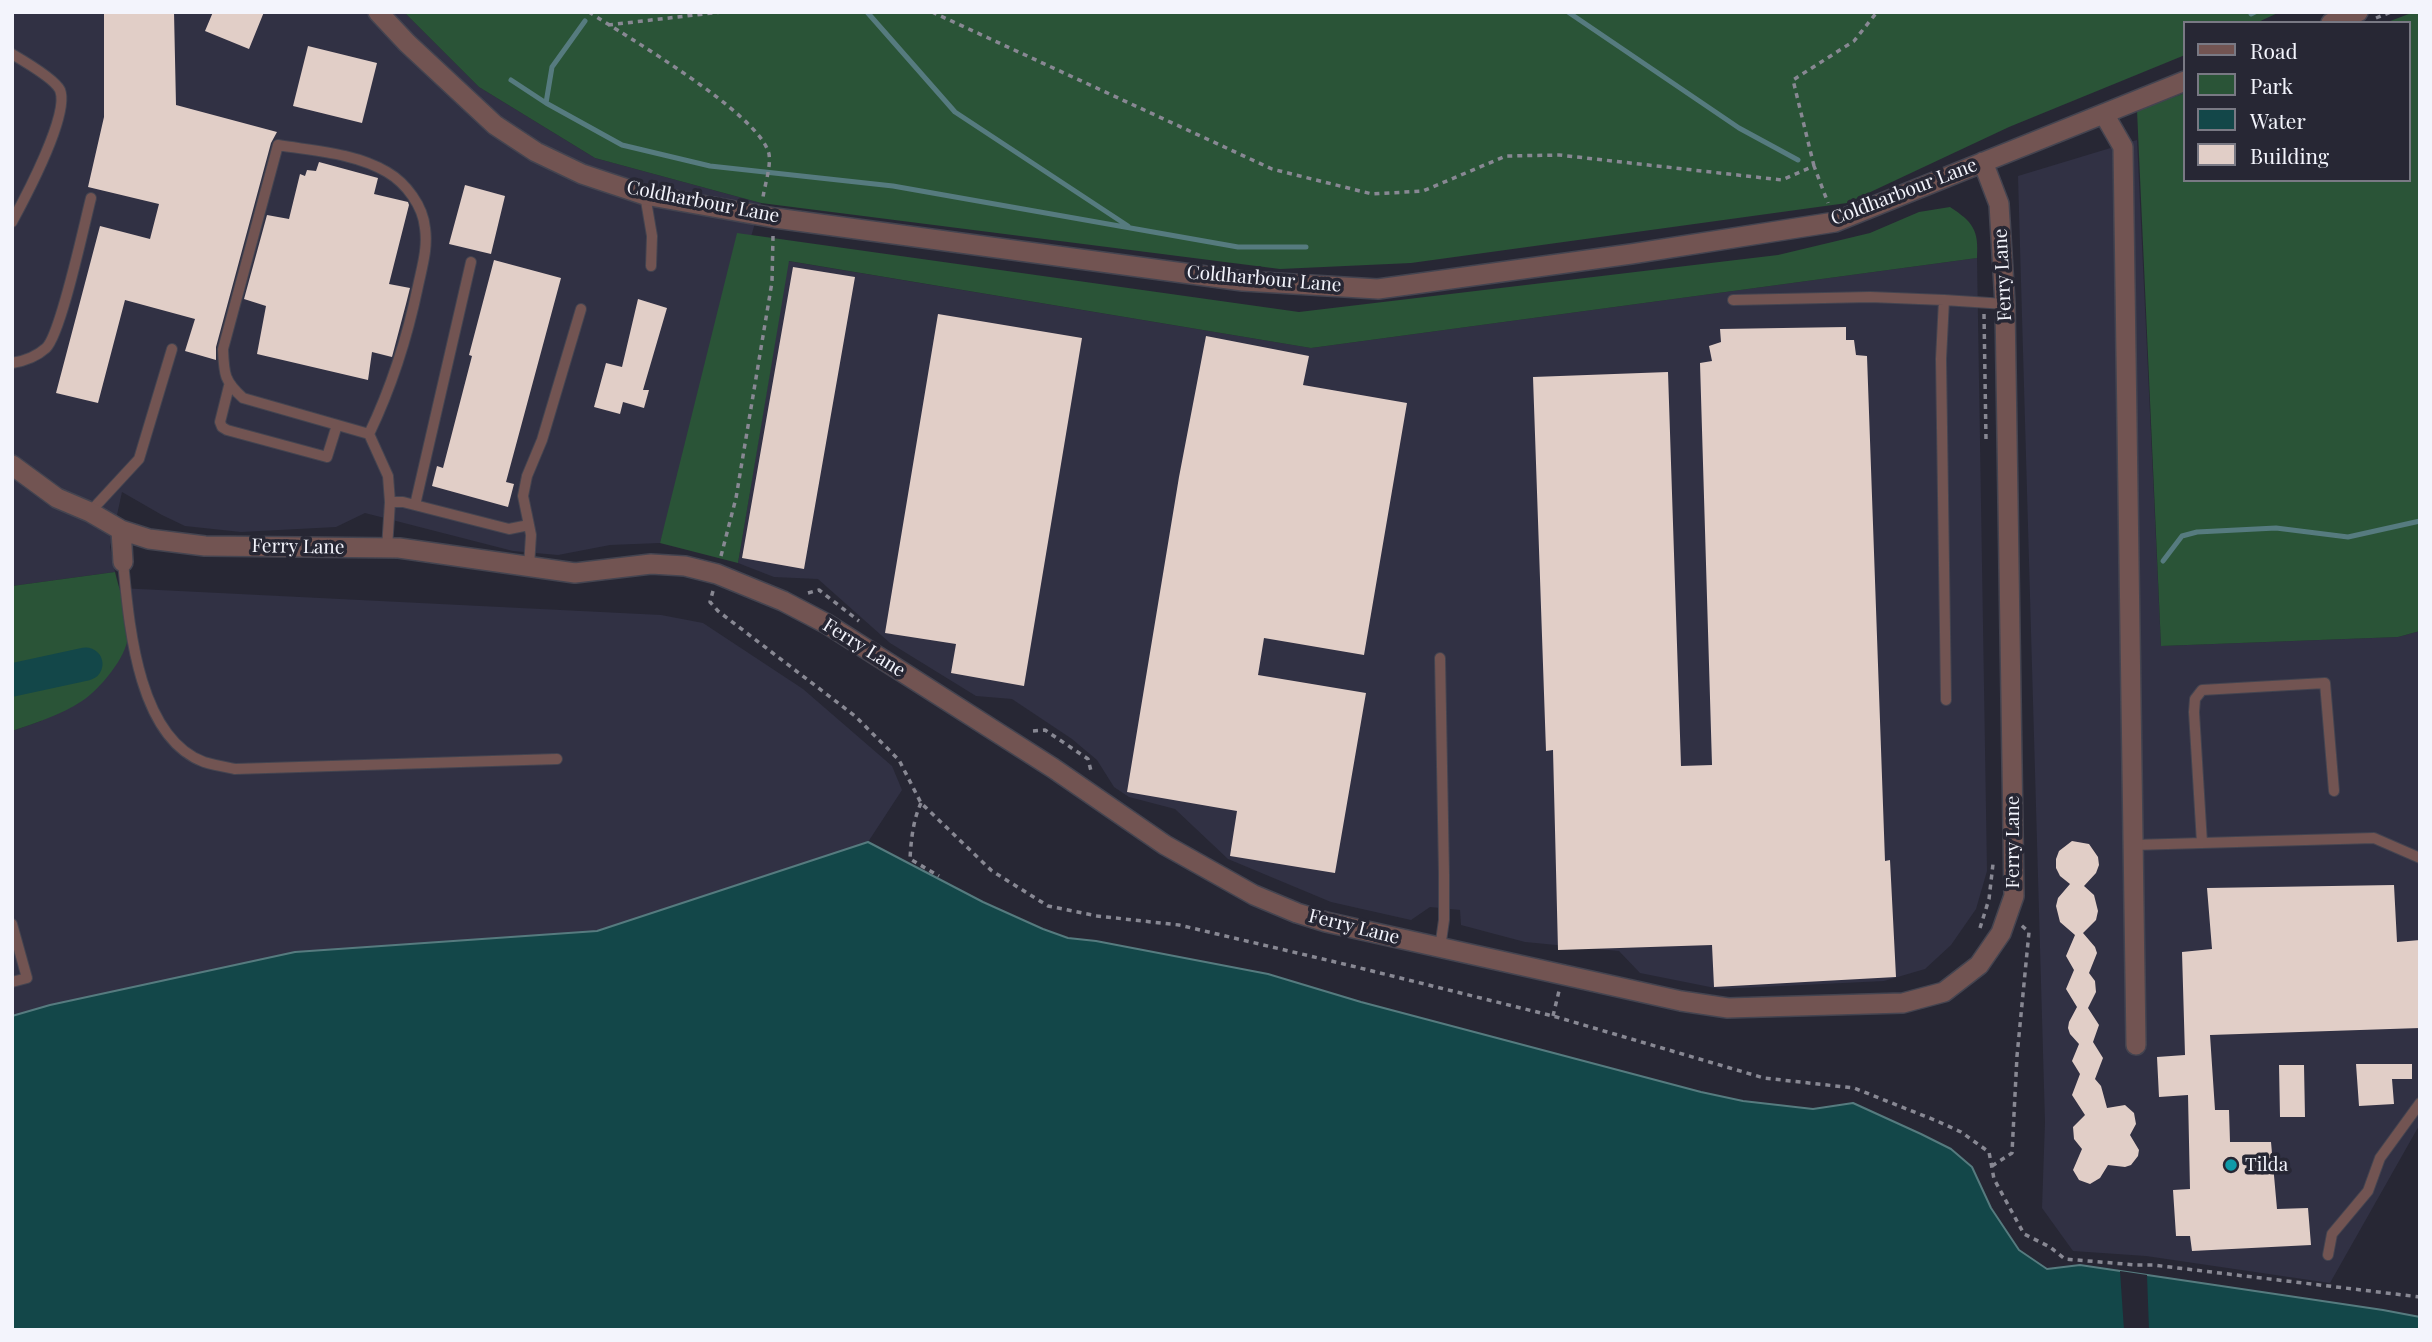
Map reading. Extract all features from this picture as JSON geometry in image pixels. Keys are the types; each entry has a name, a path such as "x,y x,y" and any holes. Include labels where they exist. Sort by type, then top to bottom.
{"street":[{"name":"Coldharbour Lane","path":"378,12 495,125 536,152 582,174 645,195 775,218 1243,281 1378,289 1835,222 2184,81"},
{"path":"2336,21 2358,12"},
{"path":"2104,114 2123,146 2136,1045"},
{"name":"Ferry Lane","path":"12,466 57,498 90,512 121,530 149,538 205,545 387,548 575,573 651,564 685,566 717,574 783,601 827,624 1053,768 1166,845 1254,894 1297,913 1440,948 1681,1001 1728,1008 1903,1003 1944,992 1979,965 2001,933 2014,896 2005,304 1999,204 1983,162"},
{"path":"121,530 123,562"}],"lane":[{"path":"12,54 56,84 62,102 57,125 12,222"},
{"path":"337,425 327,457 228,430 222,427 220,422 229,386 224,369 223,349 278,145 352,158 387,172 405,186 417,205 425,226 426,247 407,338 389,393 369,434"},
{"path":"645,195 652,236 651,266"},
{"path":"12,363 26,361 48,347 61,314 91,198"},
{"path":"415,505 471,262"},
{"path":"1733,300 1870,297 2005,304"},
{"path":"1944,300 1941,359 1946,700"},
{"path":"529,566 531,535 523,496 527,476 542,440 581,309"},
{"path":"90,512 139,459 172,349"},
{"path":"229,386 243,398 369,434 388,476 390,502 387,548"},
{"path":"390,502 415,505 509,529 529,526"},
{"path":"123,562 140,677 150,706 163,727 180,746 202,761 235,769 557,759"},
{"path":"1440,658 1444,920 1440,948"},
{"path":"2202,843 2194,712 2195,699 2202,690 2325,683 2334,791"},
{"path":"2133,845 2374,838 2420,858"},
{"path":"12,924 27,978 12,982"},
{"path":"2328,1255 2332,1234 2368,1191 2380,1158 2420,1102"}],"path":[{"path":"590,12 716,95 763,142 769,155 763,198"},
{"path":"608,25 721,12"},
{"path":"932,12 1272,169 1372,194 1423,191 1506,156 1559,155 1782,180 1814,166"},
{"path":"1835,222 1814,166 1793,80 1854,41 1877,12"},
{"path":"717,574 736,498 770,296 775,218"},
{"path":"1984,303 1986,425"},
{"path":"825,594 855,615"},
{"path":"710,602 855,716 899,760 921,803 992,870 1048,906 1097,916 1179,925 1553,1016 1764,1078 1864,1091 1961,1132 1989,1152 1994,1179 2024,1234 2050,1247 2065,1259 2153,1265 2420,1297"},
{"path":"1045,730 1087,759 1094,777"},
{"path":"921,803 914,817 910,859 939,876"},
{"path":"1979,930 1989,899 1993,856"},
{"path":"1992,1166 2012,1153 2017,1056 2029,932 2027,928 2008,918"},
{"path":"1553,1016 1557,999"}],"shaded area":[{"path":"12,12 404,12 479,87 595,158 761,203 660,543 610,545 558,555 513,551 365,513 336,527 241,532 185,526 122,492 110,547 115,572 12,586"},
{"path":"2137,140 2161,646 2398,637 2420,631 2420,1124 2330,1283 2146,1256 2073,1251 2042,1208 2045,1122 2018,176"},
{"path":"1977,258 1987,871 1976,909 1951,945 1925,969 1884,981 1720,989 1640,973 1619,951 1525,942 1461,925 1460,910 1430,907 1411,920 1331,902 1228,859 1175,809 1129,797 1114,787 1097,760 1072,739 1012,699 976,696 890,643 818,579 774,577 738,563 788,261 1311,348"},
{"path":"119,588 661,615 703,623 803,689 892,766 902,790 868,842 597,931 295,952 50,1005 12,1016 12,731 41,721 125,611"}],"green space":[{"path":"404,12 2280,12 2260,21 2184,21 2184,55 2009,127 1847,203 1411,263 1280,269 761,203 595,158 479,87"},
{"path":"2420,12 2420,631 2398,637 2161,646 2137,110 2184,93 2184,182 2411,182 2411,21 2390,21"},
{"path":"1950,207 1973,228 1977,240 1977,258 1311,348 789,261 738,563 660,543 737,233 1299,312 1778,255 1870,233 1919,212"},
{"path":"115,572 128,628 126,644 117,663 104,681 82,701 57,715 12,731 12,690 62,678 60,663 12,671 12,586"}],"water":[{"path":"868,842 983,902 1068,938 1268,974 1361,1002 1743,1101 1813,1109 1853,1103 1951,1149 1972,1167 1991,1208 2019,1250 2047,1269 2080,1265 2383,1310 2420,1317 2420,1330 12,1330 12,1016 50,1005 295,952 597,931"}],"pier":[{"path":"2120,1271 2147,1275 2149,1330 2124,1330"}],"building":[{"path":"104,12 174,12 176,105 277,132 271,143 216,347 216,360 185,351 195,319 125,300 98,403 56,393 100,226 150,239 159,204 88,187 104,117"},
{"path":"213,12 264,12 249,49 205,31"},
{"path":"308,46 377,63 362,123 293,106"},
{"path":"319,162 378,178 374,194 408,202 409,205 389,284 410,288 392,357 372,352 368,380 257,354 266,306 244,299 267,215 289,219 300,174 305,176 307,170 316,171"},
{"path":"465,185 505,196 491,254 449,244"},
{"path":"494,260 561,278 506,482 514,484 508,507 432,486 437,466 443,468"},
{"path":"793,267 855,277 804,569 742,558"},
{"path":"638,299 667,308 643,390 649,390 644,408 623,402 620,414 594,407 606,363 622,367"},
{"path":"938,314 1082,338 1024,686 951,673 956,644 885,633"},
{"path":"1846,327 1846,340 1854,340 1856,355 1867,356 1885,861 1890,860 1896,977 1714,987 1712,945 1558,950 1553,750 1546,751 1533,377 1668,372 1681,766 1712,765 1700,363 1712,361 1709,346 1721,342 1720,329"},
{"path":"1206,336 1309,356 1303,385 1407,403 1364,655 1264,638 1258,675 1366,693 1335,873 1230,856 1237,811 1127,792 1179,477"},
{"path":"2072,841 2089,844 2098,857 2099,865 2096,873 2084,886 2094,895 2098,911 2096,920 2083,933 2097,953 2089,973 2095,981 2096,992 2088,1008 2099,1025 2093,1042 2103,1058 2095,1079 2101,1086 2107,1108 2125,1105 2134,1113 2136,1124 2130,1135 2139,1150 2131,1165 2108,1165 2100,1178 2090,1184 2079,1180 2073,1170 2082,1149 2074,1139 2073,1127 2085,1115 2072,1095 2080,1074 2072,1061 2079,1044 2068,1028 2077,1007 2066,989 2074,970 2066,956 2075,935 2060,922 2056,906 2058,898 2070,884 2060,876 2056,859 2059,851"},
{"path":"2394,885 2397,942 2420,940 2420,1028 2210,1035 2215,1110 2229,1110 2230,1142 2271,1142 2277,1209 2308,1208 2311,1245 2192,1251 2190,1236 2176,1236 2173,1190 2190,1189 2188,1095 2159,1097 2157,1057 2185,1055 2182,952 2212,949 2207,888"},
{"path":"2356,1064 2412,1064 2412,1079 2392,1079 2394,1104 2359,1106"},
{"path":"2279,1065 2304,1065 2305,1117 2280,1117"}],"waterway":[{"path":"867,12 955,112 1128,226"},
{"path":"1568,12 1739,128 1798,160"},
{"path":"2251,14 2255,12"},
{"path":"546,103 552,67 585,21"},
{"path":"511,80 546,103 622,145 710,166 893,186 1238,247 1306,247"},
{"path":"2163,561 2182,536 2197,532 2276,528 2348,537 2420,521"},
{"path":"12,680 86,664"}],"place":[{"name":"Tilda","path":"2231,1165"}]}
